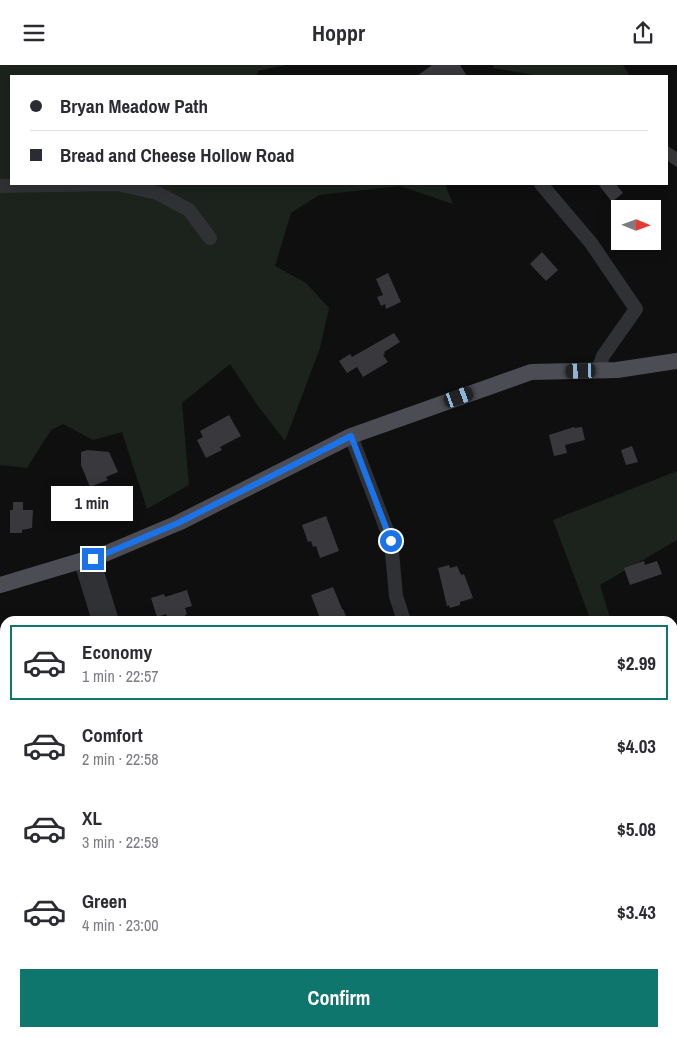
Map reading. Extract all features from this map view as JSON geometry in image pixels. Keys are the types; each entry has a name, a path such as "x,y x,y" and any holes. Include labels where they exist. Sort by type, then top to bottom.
{"main road":[{"path":"0,585 87,560 178,523 351,436 530,372 617,370 677,361"}],"street":[{"path":"0,186 58,185"},
{"path":"121,185 157,193 189,210 210,238"},
{"path":"542,185 592,243 636,309 603,357 598,370"},
{"path":"351,436 391,541 396,596 402,616"},
{"path":"87,560 98,616"},
{"path":"87,560 110,616"}],"shaded area":[{"path":"0,65 286,65 258,71 257,75 10,75 10,185 445,185 453,204 400,186 319,195 291,213 275,266 306,283 329,308 320,348 285,441 258,406 230,364 182,403 189,485 147,509 122,432 93,440 63,424 51,430 27,468 0,465"},
{"path":"493,65 623,65 629,75 533,75 494,68"},
{"path":"677,471 677,540 600,585 609,616 589,616 553,520"}],"building":[{"path":"432,65 460,65 466,75 418,75"},
{"path":"668,146 677,152 677,167 668,161"},
{"path":"599,185 617,185 623,193 611,201"},
{"path":"542,252 558,270 546,281 530,264"},
{"path":"388,273 401,302 386,309 385,304 381,306 377,297 383,295 376,279"},
{"path":"394,333 400,342 384,352 385,354 383,355 388,362 363,377 357,367 347,373 339,361 350,354 352,357"},
{"path":"229,415 241,436 220,447 222,450 206,458 197,440 203,437 200,431"},
{"path":"574,427 582,427 585,440 565,445 567,453 554,456 549,435"},
{"path":"632,446 638,462 626,465 621,450"},
{"path":"88,450 109,452 118,472 106,477 108,480 90,487 81,465 81,452"},
{"path":"13,502 23,502 23,510 33,510 32,528 22,530 22,533 10,533 10,510 13,510"},
{"path":"326,516 339,551 320,558 316,546 313,547 311,541 308,542 302,525"},
{"path":"644,561 645,565 657,561 662,574 630,585 624,568"},
{"path":"449,565 450,568 457,566 461,575 464,574 473,598 460,602 460,605 450,608 449,605 447,606 438,568"},
{"path":"333,587 346,616 319,616 311,595"},
{"path":"187,590 192,606 185,608 187,614 185,616 167,616 166,614 157,616 151,598 164,594 165,597"}],"route":[{"path":"93,559 178,523 351,436 391,541"}]}
